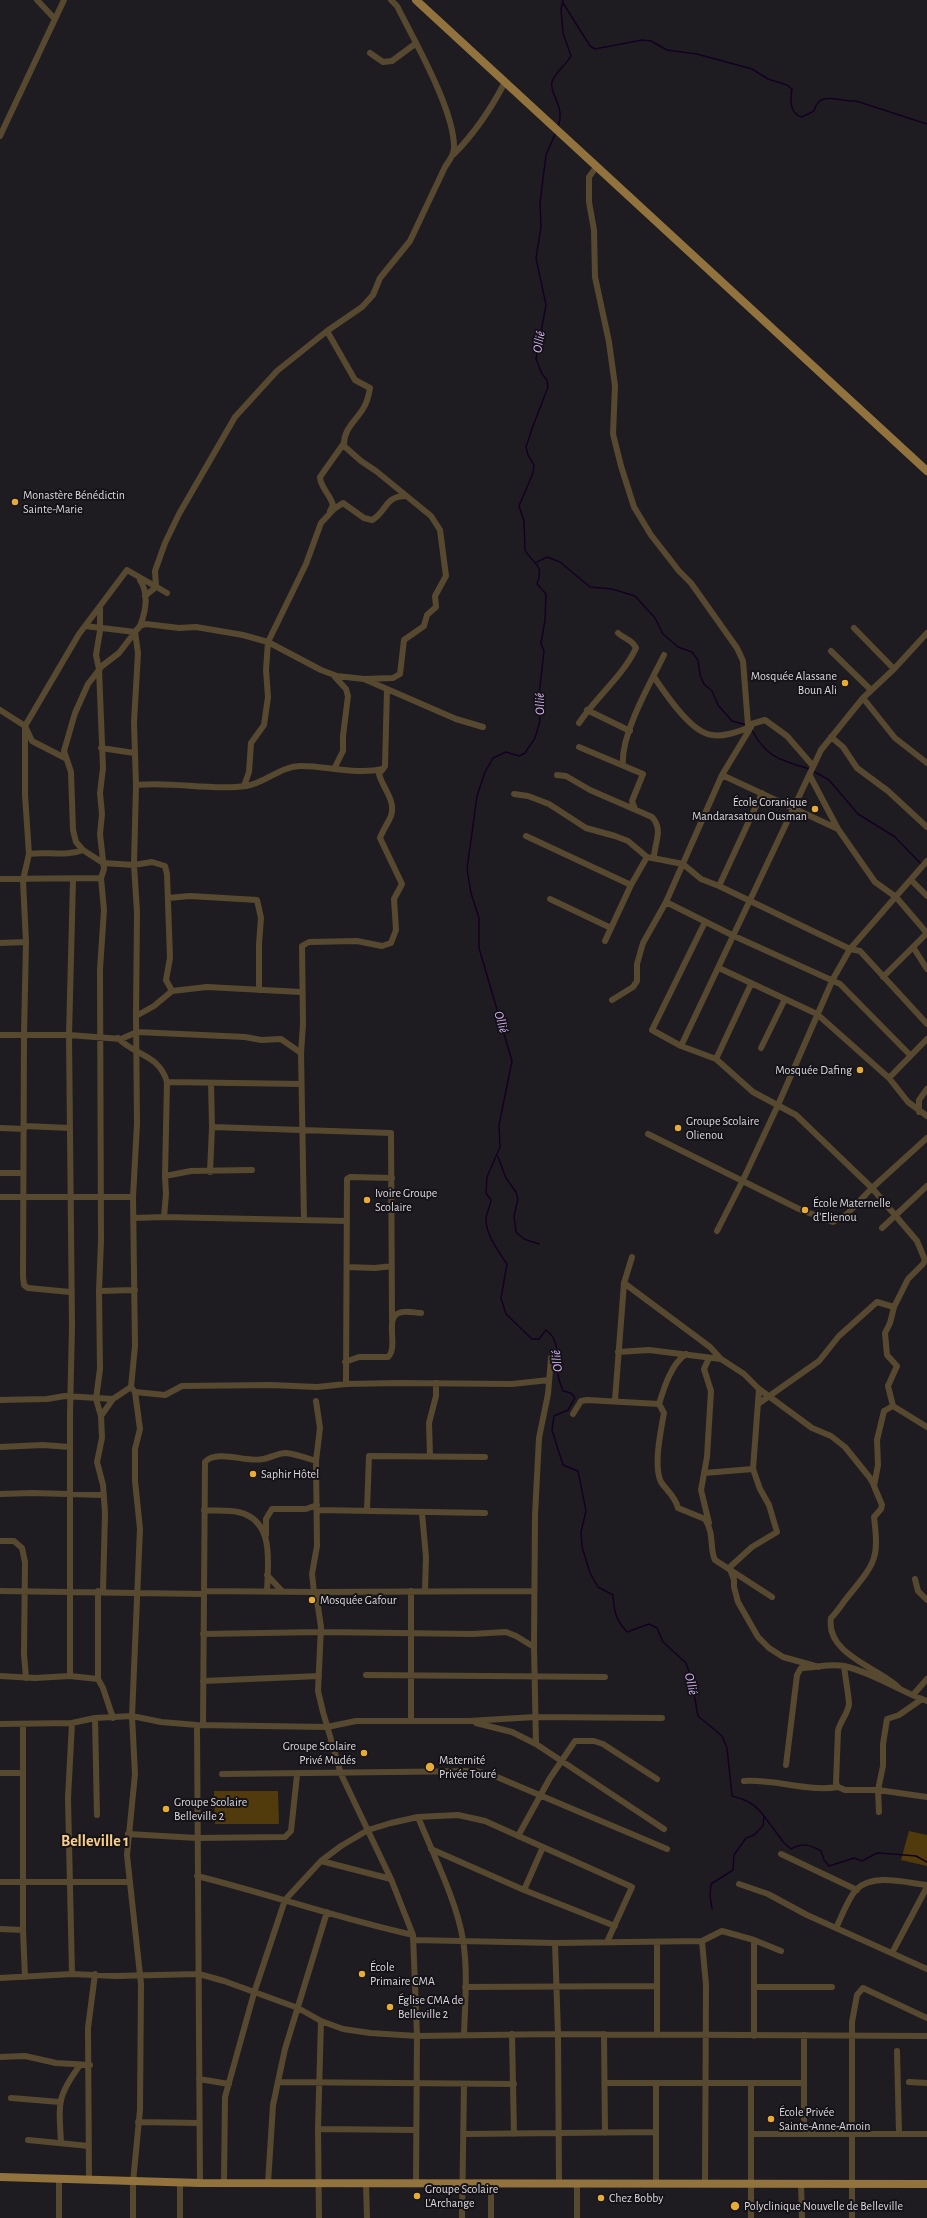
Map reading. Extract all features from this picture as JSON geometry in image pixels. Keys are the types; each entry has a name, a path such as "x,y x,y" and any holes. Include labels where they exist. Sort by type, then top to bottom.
{"main road":[{"path":"416,0 927,471"},
{"path":"0,2177 89,2178 133,2182 200,2184 463,2182 559,2184 927,2184"}],"street":[{"path":"37,0 54,18"},
{"path":"0,136 54,18 64,0"},
{"path":"391,0 397,6 433,78 446,111 454,148 452,156"},
{"path":"370,53 383,62 392,61 415,44"},
{"path":"156,587 155,571 165,543 179,514 235,417 277,371 327,331 362,307 373,295 380,278 410,241 445,166 462,146 489,108 505,82"},
{"path":"597,166 589,177 589,202 594,230 596,277 609,342 615,386 613,434 621,466 634,508 651,535 674,566 691,583 737,648 743,661 749,726 722,775 666,902 646,936 638,956 637,981 633,987 612,1000"},
{"path":"244,786 249,772 251,744 264,726 268,697 266,670 268,642 306,564 321,523 333,505 331,497 320,482 320,477 344,443 354,419 365,406 370,388 355,380 327,331"},
{"path":"332,674 364,679 393,678 400,674 404,640 424,626 427,615 436,607 435,596 446,576 440,530 432,516 348,450 344,443"},
{"path":"328,514 343,503 364,518 372,520 388,501 399,496 406,496"},
{"path":"70,1292 28,1288 24,1285 23,1173 26,942 23,880 26,875 29,854 25,795 25,726 85,626 127,570 167,593"},
{"path":"139,578 146,589 145,614 140,626 118,653 99,670 88,684 75,714 64,751 65,758 71,772 73,830 76,842 83,850 103,863 134,865 152,862 165,866 167,874 170,958 166,980 172,991"},
{"path":"145,596 156,587"},
{"path":"100,606 100,627 96,655 99,670 102,748 100,793 104,869 101,878 104,910 100,969 99,1037 101,1241 99,1291 100,1369 96,1399 101,1416 102,1438 97,1462 104,1495 98,1679 103,1688 113,1718"},
{"path":"191,620 196,627"},
{"path":"140,626 146,624 178,628 196,627 243,635 268,642 332,674 340,681 348,696 343,736 343,751 335,767"},
{"path":"85,626 135,632"},
{"path":"854,628 894,669"},
{"path":"133,2218 133,2182 140,2094 140,1976 135,1920 129,1882 128,1834 131,1824 135,1774 132,1716 140,1529 135,1481 135,1449 140,1429 133,1390 135,1290 133,1197 137,1124 137,912 134,865 134,800 136,785 134,752 138,653 135,632"},
{"path":"578,723 587,710 629,663 636,648 629,639 623,637 618,632"},
{"path":"681,1046 750,902 792,808 810,776 821,750 863,698 894,669 927,633"},
{"path":"831,651 871,690"},
{"path":"623,765 625,745 630,731 664,654"},
{"path":"654,677 692,725 710,735 722,735 764,720 786,736 813,766"},
{"path":"364,679 456,719 483,727"},
{"path":"304,1220 301,1084 303,1024 301,992 303,945 309,942 357,941 382,946 388,945 394,938 396,930 394,899 402,884 380,838 383,829 390,819 393,804 379,774 385,766 387,689"},
{"path":"863,698 895,738 927,763"},
{"path":"0,710 25,726 32,741 65,758"},
{"path":"587,710 596,716 630,731"},
{"path":"831,738 843,747 859,770 888,791 927,827"},
{"path":"579,747 641,773 644,776 632,801 635,808"},
{"path":"102,748 134,752"},
{"path":"136,785 155,783 189,786 244,786 286,768 301,766 316,768 323,766 354,770 383,769"},
{"path":"557,775 566,776 590,790 635,808 656,821 659,836 654,851 654,858"},
{"path":"722,775 838,829"},
{"path":"810,776 838,829 875,882 896,897 927,933 883,977"},
{"path":"719,886 762,793"},
{"path":"514,794 528,796 549,804 586,828 628,841 647,857 683,864 701,879 719,886 850,949 860,951 927,1024"},
{"path":"526,836 630,885"},
{"path":"29,854 44,851 65,854 83,850"},
{"path":"605,941 630,885 647,857"},
{"path":"717,1231 778,1105 833,979 850,949 927,861"},
{"path":"0,875 7,879"},
{"path":"0,879 73,880 101,878"},
{"path":"70,1676 69,1591 71,1396 69,1035 73,880"},
{"path":"911,880 927,896"},
{"path":"168,898 190,896 257,900 261,918 259,944 259,990"},
{"path":"550,899 611,928"},
{"path":"666,902 734,936 833,979 840,984 910,1055"},
{"path":"705,922 652,1030 681,1046 716,1060 753,1092 796,1115 872,1188 897,1215 917,1241 925,1260 908,1280 894,1307 890,1323 885,1333 887,1355 897,1366 888,1386 893,1406 927,1427"},
{"path":"0,943 26,942"},
{"path":"913,947 927,969"},
{"path":"718,968 817,1014 889,1078 908,1102 919,1112 927,1116"},
{"path":"716,1060 751,984"},
{"path":"136,1016 154,1006 172,991 207,987 301,992"},
{"path":"761,1048 785,999"},
{"path":"0,1035 69,1035 118,1038 129,1037 137,1032 261,1040 281,1039 301,1052"},
{"path":"118,1038 125,1046 150,1057 160,1066 167,1082 166,1194 164,1217"},
{"path":"889,1078 927,1039"},
{"path":"167,1082 301,1084"},
{"path":"210,1172 212,1127 211,1083"},
{"path":"919,1112 919,1100 927,1089"},
{"path":"212,1127 248,1127 302,1131 390,1132 392,1178 393,1345 390,1355 384,1358 359,1357 345,1362"},
{"path":"0,1128 70,1128"},
{"path":"648,1134 799,1209 833,1222 847,1214 872,1188 927,1138"},
{"path":"165,1176 179,1172 252,1170"},
{"path":"0,1174 23,1173"},
{"path":"346,1384 345,1362 348,1178 392,1178"},
{"path":"882,1228 927,1186"},
{"path":"0,1198 100,1196 133,1197"},
{"path":"134,1218 164,1217 347,1221"},
{"path":"615,1400 624,1283 632,1257"},
{"path":"347,1267 375,1268 392,1266"},
{"path":"624,1283 710,1346 721,1359 744,1374 759,1389 812,1428 831,1436 845,1447 870,1478 882,1505 881,1509 874,1517 877,1539 875,1557 871,1569 831,1618 830,1625 833,1634 850,1656 872,1670 892,1680 900,1689"},
{"path":"99,1291 135,1290"},
{"path":"758,1404 819,1361 839,1336 877,1302 894,1307"},
{"path":"392,1320 398,1313 421,1313"},
{"path":"618,1352 649,1350 721,1359"},
{"path":"686,1354 680,1358 668,1378 659,1404 664,1413 659,1440 661,1481 676,1500 678,1508 700,1516 709,1525"},
{"path":"536,1744 534,1591 539,1438 548,1394 552,1358"},
{"path":"709,1358 704,1369 712,1391 701,1490 708,1512 709,1525 713,1540 712,1555 719,1564 730,1569 772,1597"},
{"path":"0,1400 71,1396 96,1399 113,1399 133,1390 165,1395 182,1386 271,1384 317,1387 346,1384 512,1384 549,1380"},
{"path":"430,1456 429,1423 436,1396 436,1383"},
{"path":"730,1569 752,1547 777,1532 769,1505 760,1489 753,1470 759,1389"},
{"path":"101,1416 113,1399"},
{"path":"316,1400 320,1428 316,1461 317,1546 312,1574 321,1632 319,1700 341,1774 391,1879 413,1937 417,2036 416,2183"},
{"path":"573,1414 581,1401 615,1400 659,1404"},
{"path":"874,1486 878,1465 877,1440 881,1420 884,1411 893,1406"},
{"path":"0,1446 43,1445 70,1447"},
{"path":"200,2184 197,1838 200,1725 203,1681 205,1466 208,1459 241,1457 263,1459 272,1455 284,1453 316,1461"},
{"path":"367,1510 369,1456 485,1457"},
{"path":"704,1473 753,1470"},
{"path":"0,1494 70,1493 104,1495"},
{"path":"267,1591 268,1541 265,1529 266,1519 272,1509 317,1508 422,1513 485,1514"},
{"path":"204,1510 239,1512 250,1518 262,1529 268,1541"},
{"path":"422,1513 426,1557 425,1591"},
{"path":"0,1541 14,1541 22,1548 25,1562 24,1654 26,1678"},
{"path":"730,1569 738,1602 758,1637 769,1648 783,1657 819,1668"},
{"path":"267,1575 282,1591"},
{"path":"915,1579 918,1590 927,1600"},
{"path":"0,1591 100,1591 138,1593 267,1591 534,1591"},
{"path":"411,1591 411,1721"},
{"path":"203,1634 321,1632 411,1634 506,1632 534,1647"},
{"path":"786,1765 797,1675 801,1668 819,1668 830,1665 844,1666 877,1678 925,1700"},
{"path":"838,1787 836,1783 838,1731 849,1704 844,1666"},
{"path":"366,1675 605,1677"},
{"path":"0,1676 26,1678 70,1676 98,1679"},
{"path":"203,1681 319,1676"},
{"path":"913,1695 927,1679"},
{"path":"879,1812 878,1790 883,1766 883,1744 887,1719 899,1716 925,1700"},
{"path":"0,1724 72,1723 95,1718 132,1716 161,1722 200,1725 327,1727 356,1721 469,1721 535,1717 662,1718"},
{"path":"95,1718 97,1815"},
{"path":"469,1721 512,1732 536,1744 664,1829"},
{"path":"72,1723 68,1798 72,1974"},
{"path":"22,1724 22,1882 25,1977"},
{"path":"518,1836 539,1796 575,1741 603,1744 657,1779"},
{"path":"222,1774 297,1775 476,1771 497,1777 667,1849"},
{"path":"0,1772 22,1773"},
{"path":"128,1834 197,1838 268,1839 288,1836 291,1831 297,1775"},
{"path":"744,1781 760,1780 824,1789 838,1787 845,1790 878,1790 927,1797"},
{"path":"224,2183 225,2096 254,1993 285,1900 321,1860 341,1846 368,1830 418,1817 458,1815 475,1818 632,1887 607,1942"},
{"path":"418,1817 453,1905 463,1940 465,1987 464,2035"},
{"path":"524,1890 543,1847"},
{"path":"431,1848 524,1890 615,1926"},
{"path":"781,1854 857,1890"},
{"path":"321,1860 391,1879"},
{"path":"197,1876 413,1937 555,1943 657,1942 702,1941 722,1931 754,1940 782,1951"},
{"path":"836,1928 857,1890 876,1880 927,1886 892,1954"},
{"path":"0,1882 129,1882"},
{"path":"739,1884 768,1894 836,1928 927,1969"},
{"path":"268,2183 273,2105 285,2049 327,1912"},
{"path":"0,1929 23,1930"},
{"path":"754,1940 754,2036"},
{"path":"702,1941 706,1985 704,2035 705,2183"},
{"path":"657,1942 657,2035"},
{"path":"555,1943 558,2034 559,2184"},
{"path":"0,1978 72,1974 140,1976 199,1974 224,1981 298,2008 321,2021 343,2029 370,2033 417,2036 512,2034 927,2036"},
{"path":"89,2178 89,2020 95,1974"},
{"path":"465,1987 556,1985 657,1986"},
{"path":"755,1987 832,1987"},
{"path":"852,2218 853,2012 857,1995 863,1988 927,2018"},
{"path":"319,2218 317,2183 321,2021"},
{"path":"512,2034 514,2134"},
{"path":"604,2034 606,2083 605,2133"},
{"path":"804,2035 804,2134"},
{"path":"897,2051 899,2133"},
{"path":"0,2057 25,2056 56,2063 90,2065"},
{"path":"61,2143 60,2102 67,2083 80,2065"},
{"path":"199,2079 229,2084"},
{"path":"278,2082 319,2081 514,2084"},
{"path":"909,2082 927,2083"},
{"path":"606,2083 804,2083"},
{"path":"656,2083 656,2183"},
{"path":"751,2083 751,2218"},
{"path":"462,2218 464,2084"},
{"path":"11,2098 60,2102"},
{"path":"138,2122 199,2123"},
{"path":"318,2129 416,2130"},
{"path":"464,2134 656,2132"},
{"path":"751,2134 927,2134"},
{"path":"28,2140 89,2146"},
{"path":"58,2178 59,2218"},
{"path":"180,2183 180,2218"},
{"path":"366,2183 367,2218"},
{"path":"491,2183 491,2218"},
{"path":"577,2183 577,2218"},
{"path":"801,2183 802,2218"}],"shaded area":[{"path":"214,1791 278,1791 279,1824 215,1824"},
{"path":"909,1831 927,1835 927,1866 901,1860"}],"waterway":[{"name":"Ollié","path":"558,127 560,113 553,92 552,82 553,78 571,56 563,33 561,9 563,0"},
{"path":"563,3 590,46 595,49 642,40 651,41 667,50 697,54 752,69 768,79 787,85 792,89 791,102 793,110 802,117 814,111 820,101 830,98 856,101 927,124"},
{"name":"Ollié","path":"556,132 546,155 540,203 541,227 536,258 546,305 536,359 542,374 547,380 548,387 526,447 528,455 534,465 533,473 519,506 524,521 525,550 539,568 537,584 546,594 545,620 541,643 544,651 538,704 540,721 535,738 525,753 519,756 506,752 493,758 485,772 477,796 467,869 471,893 479,918 479,948 512,1061 499,1125 500,1147 487,1177 486,1193 491,1200 486,1218 486,1224 493,1242 507,1264 501,1298 506,1314 532,1339 539,1339 546,1330 551,1334 556,1345 558,1375 562,1389 563,1391 571,1393 575,1398 568,1410 554,1416 552,1430 563,1465 578,1471 586,1511 581,1532 582,1547 590,1573 598,1587 613,1595 616,1615 620,1624 627,1632 649,1624 657,1628 663,1642 686,1663 691,1677 698,1716 722,1736 727,1748 732,1796 750,1803 764,1816 763,1826 754,1835 746,1838 734,1855 733,1870 711,1884 710,1895 712,1909"},
{"path":"537,562 547,557 560,562 590,587 612,589 635,596 655,618 663,634 678,647 692,652 698,660 700,675 704,684 712,691 718,705 732,721 747,725"},
{"path":"752,730 763,747 770,753 783,760 809,769"},
{"path":"813,771 829,780 858,814 895,837 922,865"},
{"path":"498,1157 506,1178 516,1192 518,1199 514,1216 516,1232 524,1239 539,1244"},
{"path":"764,1816 784,1843 791,1849 803,1845 813,1847 821,1851 824,1860 829,1866 854,1858 862,1861 877,1853 916,1856 927,1862"}],"place":[{"name":"Monastère Bénédictin Sainte-Marie","path":"15,502"},
{"name":"Mosquée Alassane Boun Ali","path":"845,683"},
{"name":"École Coranique Mandarasatoun Ousman","path":"815,809"},
{"name":"Mosquée Dafing","path":"860,1070"},
{"name":"Groupe Scolaire Olienou","path":"678,1128"},
{"name":"Ivoire Groupe Scolaire","path":"367,1200"},
{"name":"École Maternelle d'Elienou","path":"805,1210"},
{"name":"Saphir Hôtel","path":"253,1474"},
{"name":"Mosquée Gafour","path":"312,1600"},
{"name":"Groupe Scolaire Privé Mudés","path":"364,1753"},
{"name":"Maternité Privée Touré","path":"430,1767"},
{"name":"Groupe Scolaire Belleville 2","path":"166,1809"},
{"name":"École Primaire CMA","path":"362,1974"},
{"name":"Église CMA de Belleville 2","path":"390,2007"},
{"name":"École Privée Sainte-Anne-Amoin","path":"771,2119"},
{"name":"Groupe Scolaire L'Archange","path":"417,2196"},
{"name":"Chez Bobby","path":"601,2198"},
{"name":"Polyclinique Nouvelle de Belleville","path":"735,2206"}],"district":[{"name":"Belleville 1","path":"95,1841"}]}
